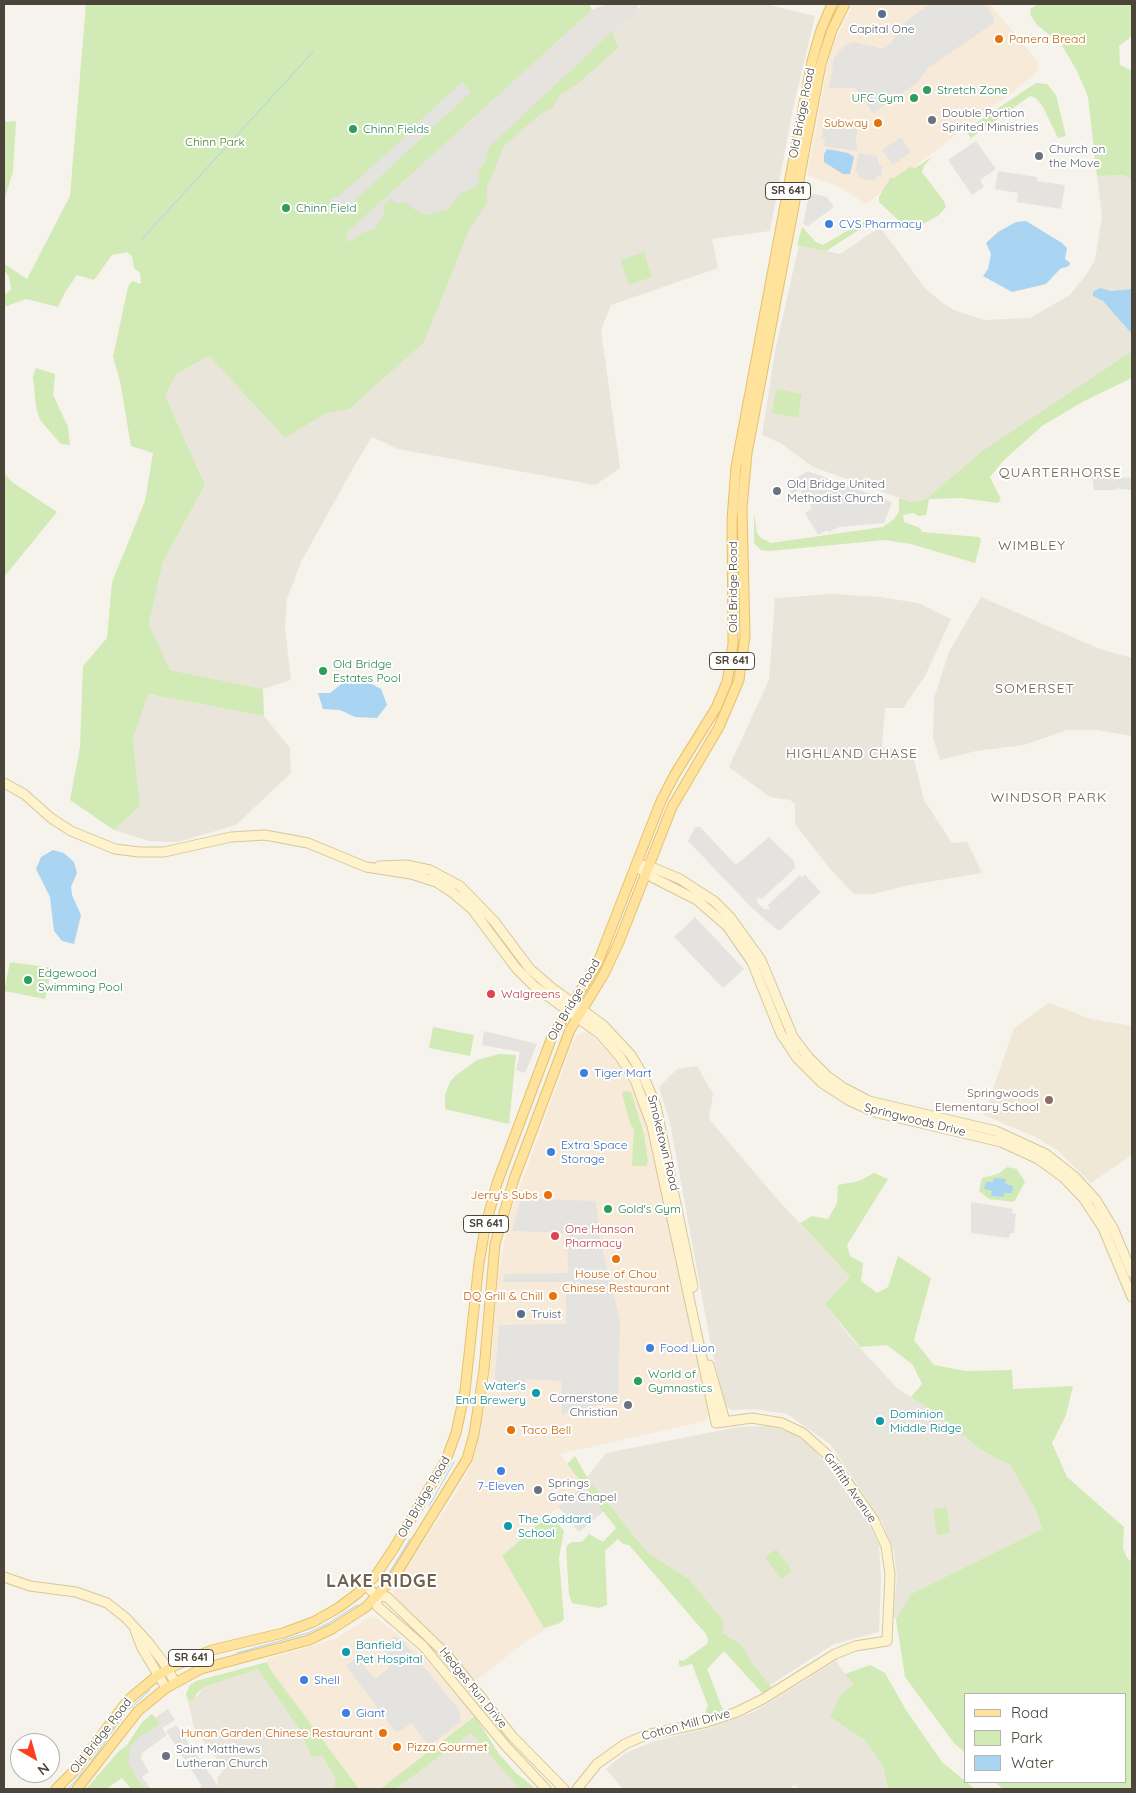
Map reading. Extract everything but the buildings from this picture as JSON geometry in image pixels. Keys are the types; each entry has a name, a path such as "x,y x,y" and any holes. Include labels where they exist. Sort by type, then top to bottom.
{"main road":[{"name":"Old Bridge Road","path":"77,1789 138,1711 175,1682 215,1664 293,1645 320,1635 360,1612 394,1577 460,1472 469,1452 474,1434 484,1370 492,1264 500,1223 525,1149 567,1038 579,1013 604,974 619,942 671,781 716,708 731,667 733,644 732,520 736,467 812,62 821,30 832,4"},
{"name":"Old Bridge Road","path":"56,1789 77,1768 128,1700 168,1669 220,1647 284,1633 313,1622 338,1608 366,1586 384,1564 441,1471 452,1445 465,1391 477,1276 490,1208 545,1052 598,962 672,807 719,728 739,680 745,636 742,508 747,453 821,64 832,30 845,4"},
{"path":"452,1445 469,1452"}],"street":[{"name":"Smoketown Road","path":"4,784 24,794 51,818 71,831 115,848 139,852 164,852 231,837 265,835 308,843 366,867 396,864 418,867 436,872 451,880 489,914 530,969 600,1034 620,1056 636,1080 647,1110 720,1422"},
{"name":"Springwoods Drive","path":"644,867 674,876 697,889 735,922 761,960 793,1037 809,1058 827,1076 844,1088 869,1101 996,1131 1046,1154 1075,1177 1096,1200 1113,1228 1132,1273"},
{"name":"Springwoods Drive","path":"644,867 697,900 726,926 752,962 781,1034 808,1071 848,1100 874,1112 1001,1142 1038,1159 1063,1177 1084,1199 1103,1228 1132,1297"},
{"name":"Griffith Avenue","path":"720,1422 752,1418 782,1423 803,1432 830,1458 874,1520 886,1546 890,1574 887,1641"},
{"path":"4,1578 22,1584 76,1592 97,1598 117,1610 152,1646 175,1682"},
{"name":"Hedges Run Drive","path":"366,1586 377,1596 387,1597 447,1655 512,1737 564,1789"},
{"name":"Hedges Run Drive","path":"377,1596 377,1606 423,1646 546,1789"},
{"path":"135,1630 140,1644 166,1688"},
{"name":"Cotton Mill Drive","path":"576,1789 598,1764 625,1744 646,1735 707,1722 737,1712 763,1699 835,1654 856,1646 887,1641"},
{"path":"528,1770 537,1762"}],"shaded area":[{"path":"606,4 638,4 637,11 615,30 604,46 498,146 469,230 349,242 346,235 349,231 583,18 583,14"},
{"path":"643,4 765,4 815,16 792,113 770,231 712,239 718,268 611,305 601,330 620,468 595,485 398,449 372,437 301,562 287,599 285,628 291,680 263,689 170,670 149,624 163,562 205,485 165,395 177,374 209,356 285,438 325,414 349,409 498,146 604,46 615,30"},
{"path":"853,4 990,4 1039,63 1038,70 1033,76 866,204 840,187 807,175 829,58 836,38"},
{"path":"930,4 985,4 994,18 994,23 928,68 918,82 873,113 855,88 829,88 834,58 845,45 854,42 883,49 892,42 899,28"},
{"path":"462,82 471,92 347,208 341,217 332,208 330,199 338,197 414,129 413,127"},
{"path":"824,122 858,128 857,151 824,146 825,139 821,138"},
{"path":"901,137 911,152 893,165 882,150"},
{"path":"976,141 996,169 980,180 984,187 972,195 948,160"},
{"path":"859,153 877,156 879,165 883,166 881,176 877,176 875,181 858,178 859,174 855,172"},
{"path":"998,171 1037,177 1037,181 1065,185 1061,209 1017,202 1018,193 995,189"},
{"path":"1123,175 1132,179 1132,351 982,451 926,499 911,502 813,467 780,443 762,435 775,351 799,245 840,254 880,227 925,288 954,310 984,320 1030,318 1070,295 1086,275 1095,260 1102,216 1097,176"},
{"path":"814,194 827,197 834,207 808,226 803,224 809,196"},
{"path":"808,471 892,502 884,523 839,527 818,535 805,513 812,508 800,490 792,494 786,484"},
{"path":"1092,476 1118,477 1119,480 1120,477 1132,478 1132,490 1119,489 1119,486 1116,490 1094,490"},
{"path":"833,594 880,597 918,603 951,619 925,676 903,708 885,708 882,747 912,751 924,800 952,843 967,842 982,873 909,885 873,894 854,894 831,870 795,824 795,804 790,800 770,797 729,767 769,680 775,598"},
{"path":"981,597 1100,649 1132,658 1132,736 1097,730 1067,730 1024,745 976,751 940,760 933,738 934,698 949,652"},
{"path":"147,694 264,716 290,748 291,773 236,825 178,842 149,841 114,830 140,806 133,739"},
{"path":"695,827 700,827 736,865 769,837 794,861 795,868 762,899 758,897 757,902 764,909 770,909 768,905 800,875 802,877 805,875 821,892 779,931 753,909 688,841"},
{"path":"695,917 744,969 723,988 674,937"},
{"path":"1049,1003 1091,1019 1132,1026 1132,1155 1091,1183 1057,1150 1035,1137 984,1115 1014,1028"},
{"path":"484,1031 537,1044 525,1073 516,1070 520,1052 482,1045"},
{"path":"585,1032 590,1034 610,1054 626,1076 642,1111 660,1181 710,1414 705,1421 560,1454 583,1486 502,1556 545,1630 529,1639 476,1680 399,1604 394,1597 393,1587 452,1499 472,1464 489,1384 498,1276 510,1214 572,1044 578,1034"},
{"path":"697,1066 713,1094 709,1119 778,1200 850,1277 825,1304 850,1337 897,1388 943,1418 981,1450 1010,1465 1036,1510 1042,1529 911,1594 896,1619 893,1616 897,1577 894,1552 882,1521 830,1444 787,1414 754,1409 733,1410 726,1407 712,1351 670,1123 659,1087 677,1069"},
{"path":"521,1198 596,1201 600,1239 620,1321 618,1400 562,1414 561,1381 526,1379 525,1390 494,1388 499,1325 566,1324 566,1282 503,1282 505,1274 568,1273 567,1233 512,1231"},
{"path":"971,1202 1013,1209 1012,1213 1016,1214 1014,1233 1010,1233 1009,1238 971,1233"},
{"path":"768,1426 791,1432 809,1444 828,1466 868,1522 879,1545 881,1578 879,1632 834,1644 764,1689 720,1639 724,1621 689,1579 647,1552 587,1477 606,1453 738,1427"},
{"path":"583,1486 604,1511 579,1532 558,1507"},
{"path":"372,1616 419,1652 475,1716 380,1789 359,1789 270,1669 267,1659 335,1639"},
{"path":"395,1636 402,1640 459,1710 461,1722 429,1746 411,1723 399,1732 395,1731 346,1666 357,1658 375,1679 389,1668 388,1655 382,1647"},
{"path":"836,1661 853,1685 841,1694 830,1717 866,1741 883,1766 888,1789 800,1789 794,1785 790,1789 623,1789 606,1769 625,1753 655,1741 709,1728 754,1712"},
{"path":"258,1669 297,1726 312,1757 322,1756 335,1777 335,1789 219,1789 217,1779 224,1769 194,1728 188,1701 194,1700 204,1687"},
{"path":"168,1709 175,1720 162,1728 167,1735 142,1753 141,1758 149,1772 142,1777 151,1789 146,1789 128,1764 130,1747 138,1738 160,1724 156,1717"},
{"path":"176,1725 219,1787 216,1789 198,1789 202,1786 166,1731"},
{"path":"471,1733 519,1789 396,1789"}],"green space":[{"name":"Chinn Park","path":"86,4 589,4 592,10 349,231 346,235 349,242 364,232 376,228 385,211 383,206 390,199 397,204 404,202 418,212 428,215 448,209 460,194 475,187 479,182 478,171 485,162 489,147 612,32 618,48 576,85 560,95 553,107 539,115 504,146 487,188 487,203 469,230 424,342 349,409 325,414 285,438 209,356 177,374 165,395 205,485 163,562 149,624 170,670 263,689 264,716 148,694 133,739 140,806 114,830 70,800 80,747 83,666 107,638 112,582 145,501 153,453 131,446 120,381 113,357 128,287 132,281 141,284 140,273 134,268 132,256 127,252 112,255 94,280 77,275 65,292 58,307 26,299 4,307 4,296 11,289 9,277 4,270 4,264 27,279 70,196"},
{"path":"1039,4 1132,4 1132,36 1119,46 1120,65 1132,71 1132,179 1123,175 1097,176 1088,97 1077,71 1061,44 1037,25 1031,16 1030,9"},
{"path":"1036,83 1047,84 1056,95 1066,136 1058,138 1043,107 1036,98 1030,96 971,138 965,130"},
{"path":"16,121 13,171 4,201 4,122"},
{"path":"932,157 924,166 922,172 944,201 946,207 938,216 910,231 879,202 879,197 891,177 893,179 910,167 915,168"},
{"path":"866,220 870,223 826,251 797,245 802,227 816,242 823,245"},
{"path":"644,252 652,277 629,285 621,260"},
{"path":"1132,351 1132,378 1084,401 1042,426 1003,461 990,477 1001,499 998,503 961,498 929,499 926,515 918,516 914,513 903,515 904,522 920,528 922,532 979,537 981,541 975,563 911,544 885,540 769,551 761,550 754,543 754,512 757,533 761,538 771,543 883,527 894,519 899,512 899,498 911,502 926,499 982,451"},
{"path":"36,368 55,374 53,395 68,427 70,445 61,444 40,420 36,407 33,376"},
{"path":"776,389 802,394 798,418 772,413"},
{"path":"4,473 12,482 57,512 4,577"},
{"name":"Edgewood Swimming Pool","path":"10,962 52,968 45,999 4,991"},
{"path":"433,1027 474,1035 470,1056 429,1048"},
{"path":"499,1054 516,1055 509,1124 445,1109 445,1095 450,1082 455,1076 477,1060"},
{"path":"625,1091 631,1092 644,1134 648,1161 646,1166 632,1166 634,1128 631,1126 622,1093"},
{"path":"1007,1167 1017,1169 1025,1182 1014,1202 989,1199 979,1191 982,1178 998,1174"},
{"path":"874,1173 888,1179 847,1245 850,1256 863,1263 861,1281 877,1293 888,1287 898,1256 931,1278 914,1340 934,1365 966,1371 1012,1370 1013,1389 1073,1386 1066,1415 1052,1443 1067,1477 1124,1527 1123,1548 1127,1558 1132,1562 1132,1789 1003,1789 996,1783 1126,1783 1126,1693 964,1693 964,1752 954,1743 905,1677 896,1619 911,1594 1042,1529 1036,1510 1010,1465 981,1450 943,1418 911,1397 922,1384 913,1365 887,1345 860,1347 825,1304 850,1277 800,1223 812,1216 828,1219 837,1203 838,1185 859,1181"},
{"path":"575,1456 587,1477 647,1552 689,1579 724,1621 722,1633 741,1645 754,1666 772,1688 763,1694 724,1651 707,1669 723,1710 721,1713 706,1717 704,1715 708,1706 692,1664 680,1667 679,1660 683,1661 707,1644 706,1634 629,1545 623,1544 618,1539 605,1551 607,1605 599,1608 572,1603 569,1595 566,1549 568,1544 582,1542 589,1534 603,1542 616,1528 567,1464"},
{"path":"947,1507 950,1533 937,1535 933,1509"},
{"path":"550,1514 564,1531 559,1558 564,1619 560,1623 544,1628 502,1556"},
{"path":"776,1549 792,1571 781,1579 765,1557"},
{"path":"267,1662 270,1669 359,1789 335,1789 335,1777 322,1756 312,1757 297,1726 258,1669 204,1687 197,1693 194,1700 188,1701 186,1694 190,1685 196,1681"},
{"path":"870,1665 885,1673 906,1710 942,1762 964,1780 964,1783 968,1783 975,1789 888,1789 883,1766 866,1741 830,1717 841,1694 853,1685 845,1674"},
{"path":"152,1714 161,1724 138,1738 134,1773 146,1789 131,1789 122,1778 106,1789 86,1789 118,1752 127,1745 142,1722"},
{"path":"475,1716 499,1754 516,1773 536,1789 519,1789 471,1733 396,1789 380,1789"}],"water":[{"path":"827,149 848,153 854,157 850,174 843,174 824,162 824,154"},
{"path":"1026,221 1062,243 1067,248 1065,259 1070,263 1069,266 1060,269 1046,284 1012,292 983,276 988,269 991,254 986,243 998,232 1016,222"},
{"path":"1100,288 1111,291 1132,289 1132,334 1103,301 1093,296 1093,292"},
{"path":"356,680 370,683 381,689 387,705 377,718 355,717 340,710 323,709 318,693 330,693 344,682"},
{"path":"53,850 64,853 74,862 77,873 71,887 72,895 81,915 74,944 62,941 54,931 50,897 36,869 41,857"},
{"path":"994,1178 1006,1179 1005,1184 1013,1186 1012,1193 1004,1193 1004,1197 991,1196 992,1191 984,1189 986,1182 993,1182"}],"waterway":[{"path":"142,239 313,52"},
{"path":"429,1506 454,1462"},
{"path":"386,1578 410,1539"},
{"path":"237,1653 308,1633 329,1623 357,1605"},
{"path":"68,1789 89,1765 125,1713 150,1690"}],"place":[{"name":"Capital One","path":"882,14"},
{"name":"Panera Bread","path":"999,39"},
{"name":"Stretch Zone","path":"927,90"},
{"name":"UFC Gym","path":"914,98"},
{"name":"Double Portion Spirited Ministries","path":"932,120"},
{"name":"Subway","path":"878,123"},
{"name":"Chinn Fields","path":"353,129"},
{"name":"Church on the Move","path":"1039,156"},
{"name":"Chinn Field","path":"286,208"},
{"name":"CVS Pharmacy","path":"829,224"},
{"name":"Old Bridge United Methodist Church","path":"777,491"},
{"name":"Old Bridge Estates Pool","path":"323,671"},
{"name":"Edgewood Swimming Pool","path":"28,980"},
{"name":"Walgreens","path":"491,994"},
{"name":"Tiger Mart","path":"584,1073"},
{"name":"Springwoods Elementary School","path":"1049,1100"},
{"name":"Extra Space Storage","path":"551,1152"},
{"name":"Jerry's Subs","path":"548,1195"},
{"name":"Gold's Gym","path":"608,1209"},
{"name":"One Hanson Pharmacy","path":"555,1236"},
{"name":"House of Chou Chinese Restaurant","path":"616,1259"},
{"name":"DQ Grill & Chill","path":"553,1296"},
{"name":"Truist","path":"521,1314"},
{"name":"Food Lion","path":"650,1348"},
{"name":"World of Gymnastics","path":"638,1381"},
{"name":"Water's End Brewery","path":"536,1393"},
{"name":"Cornerstone Christian","path":"628,1405"},
{"name":"Dominion Middle Ridge","path":"880,1421"},
{"name":"Taco Bell","path":"511,1430"},
{"name":"7-Eleven","path":"501,1471"},
{"name":"Springs Gate Chapel","path":"538,1490"},
{"name":"The Goddard School","path":"508,1526"},
{"name":"Banfield Pet Hospital","path":"346,1652"},
{"name":"Shell","path":"304,1680"},
{"name":"Giant","path":"346,1713"},
{"name":"Hunan Garden Chinese Restaurant","path":"383,1733"},
{"name":"Pizza Gourmet","path":"397,1747"},
{"name":"Saint Matthews Lutheran Church","path":"166,1756"}],"district":[{"name":"QUARTERHORSE","path":"1060,473"},
{"name":"WIMBLEY","path":"1032,546"},
{"name":"SOMERSET","path":"1035,689"},
{"name":"HIGHLAND CHASE","path":"852,754"},
{"name":"WINDSOR PARK","path":"1049,798"},
{"name":"LAKE RIDGE","path":"382,1582"}]}
